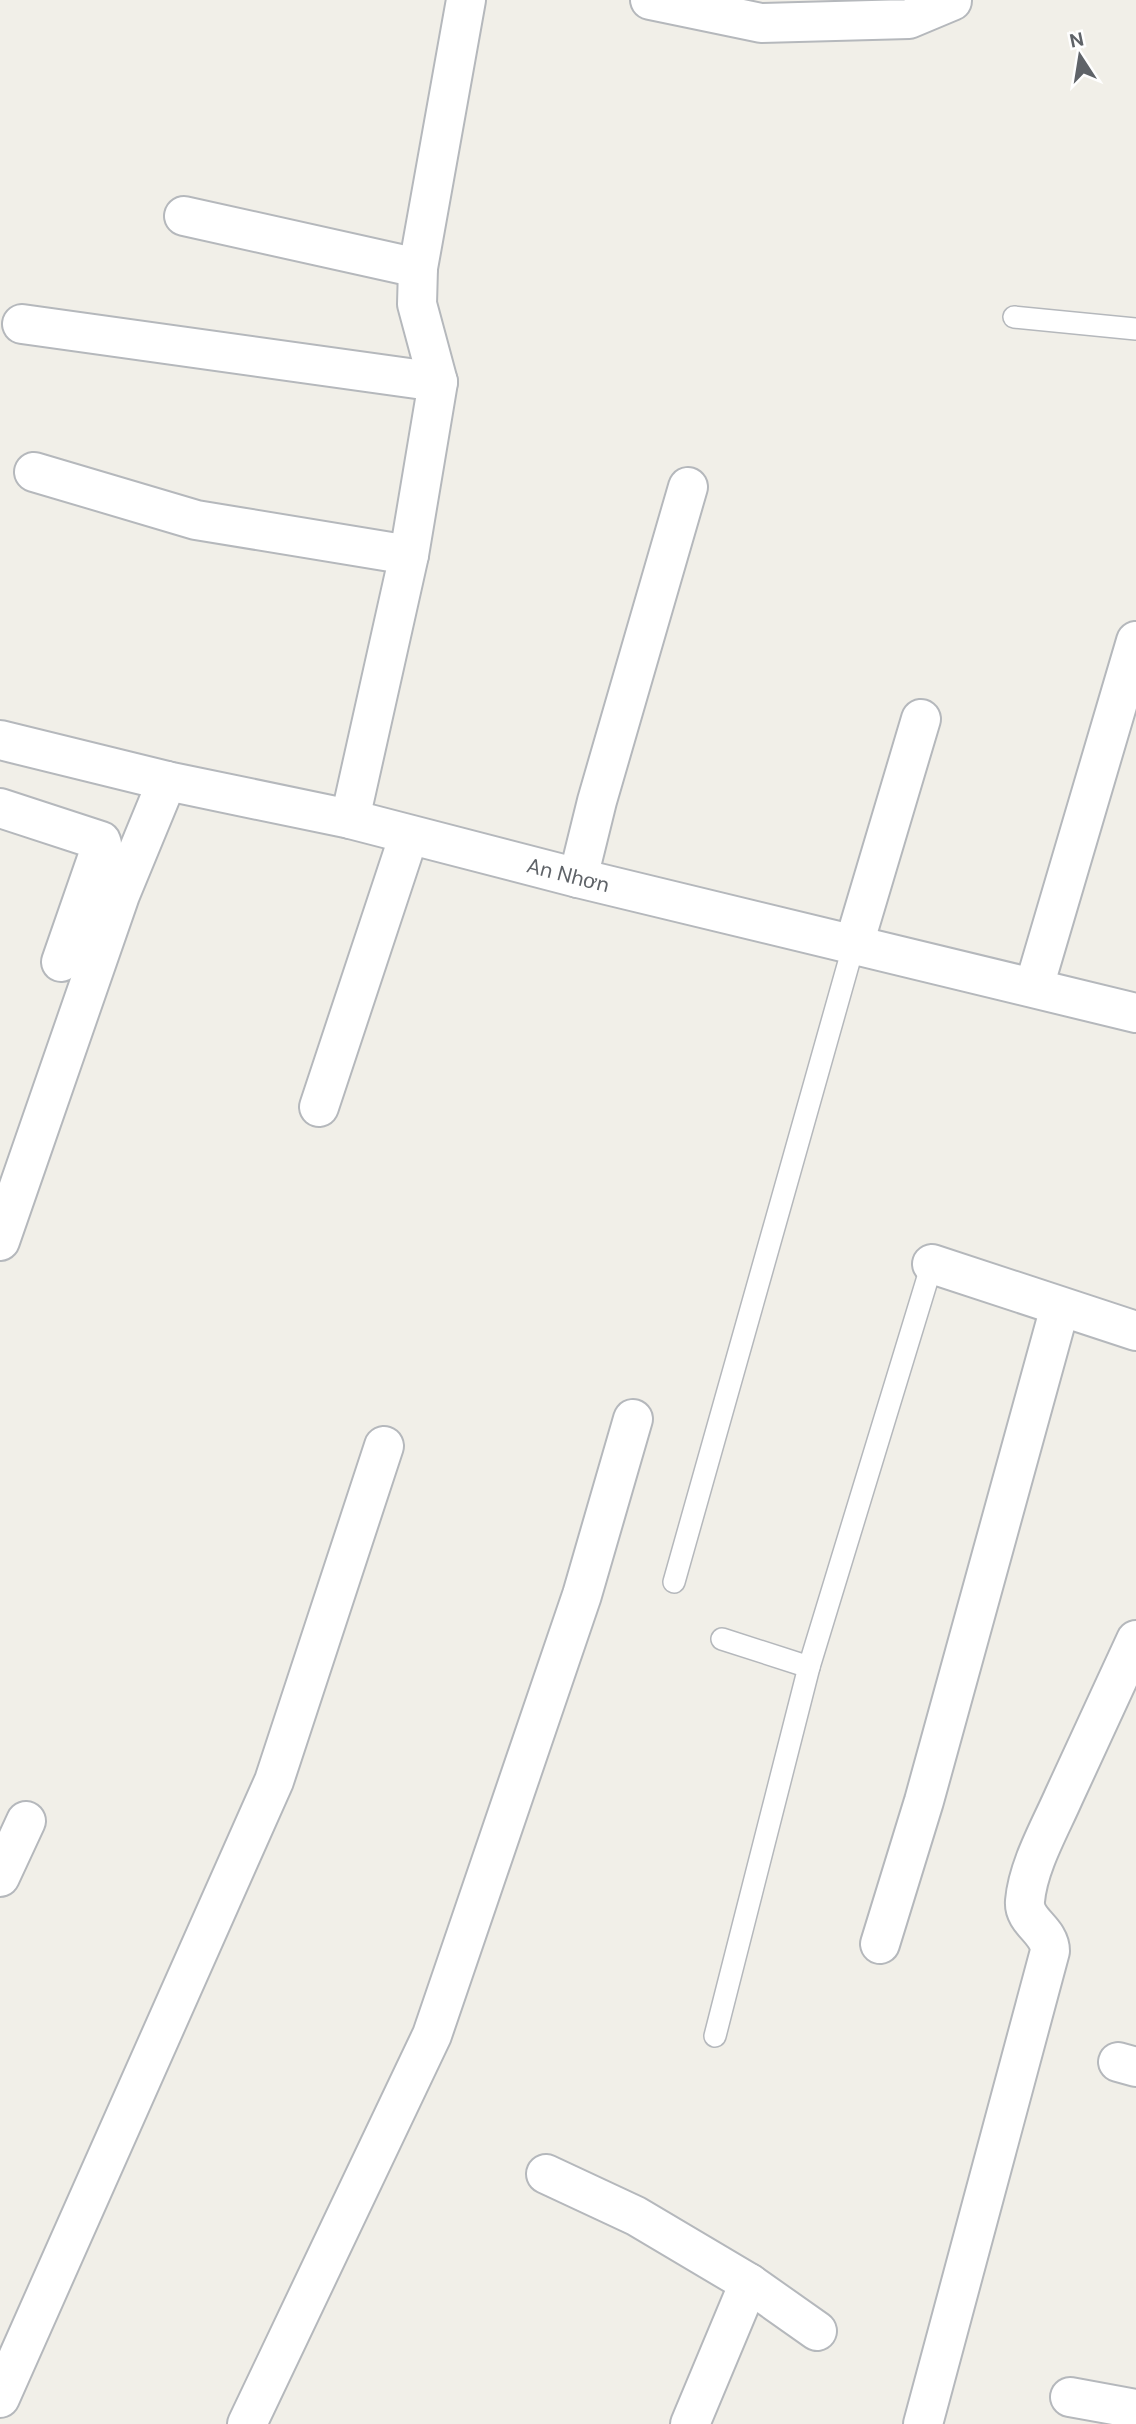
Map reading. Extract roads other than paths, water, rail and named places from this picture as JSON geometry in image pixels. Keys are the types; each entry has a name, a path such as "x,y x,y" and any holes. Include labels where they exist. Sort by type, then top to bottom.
{"street":[{"path":"350,819 409,555 438,382 417,304 418,268 467,0"},
{"path":"650,0 761,23 909,19 953,1"},
{"path":"184,216 418,268"},
{"path":"22,324 438,382"},
{"path":"34,472 196,520 409,555"},
{"path":"579,878 597,801 688,488"},
{"path":"1034,987 1136,641"},
{"path":"854,944 921,719"},
{"name":"An Nhơn","path":"0,740 167,781 350,819 579,878 1136,1013"},
{"path":"0,1241 120,895 167,781"},
{"path":"0,808 101,841 61,962"},
{"path":"319,1107 410,835"},
{"path":"932,1264 1136,1331"},
{"path":"880,1944 924,1801 1060,1307"},
{"path":"247,2424 432,2035 582,1595 633,1419"},
{"path":"0,2398 274,1781 384,1446"},
{"path":"923,2424 1050,1951 1050,1941 1026,1913 1025,1902 1029,1884 1047,1834 1136,1640"},
{"path":"0,1877 26,1821"},
{"path":"546,2174 636,2216 749,2283 817,2331"},
{"path":"690,2424 749,2283"},
{"path":"1070,2397 1136,2409"}],"lane":[{"path":"1014,317 1136,329"},
{"path":"674,1582 854,944"},
{"path":"715,2036 809,1667 932,1264"},
{"path":"722,1639 809,1667"}]}
